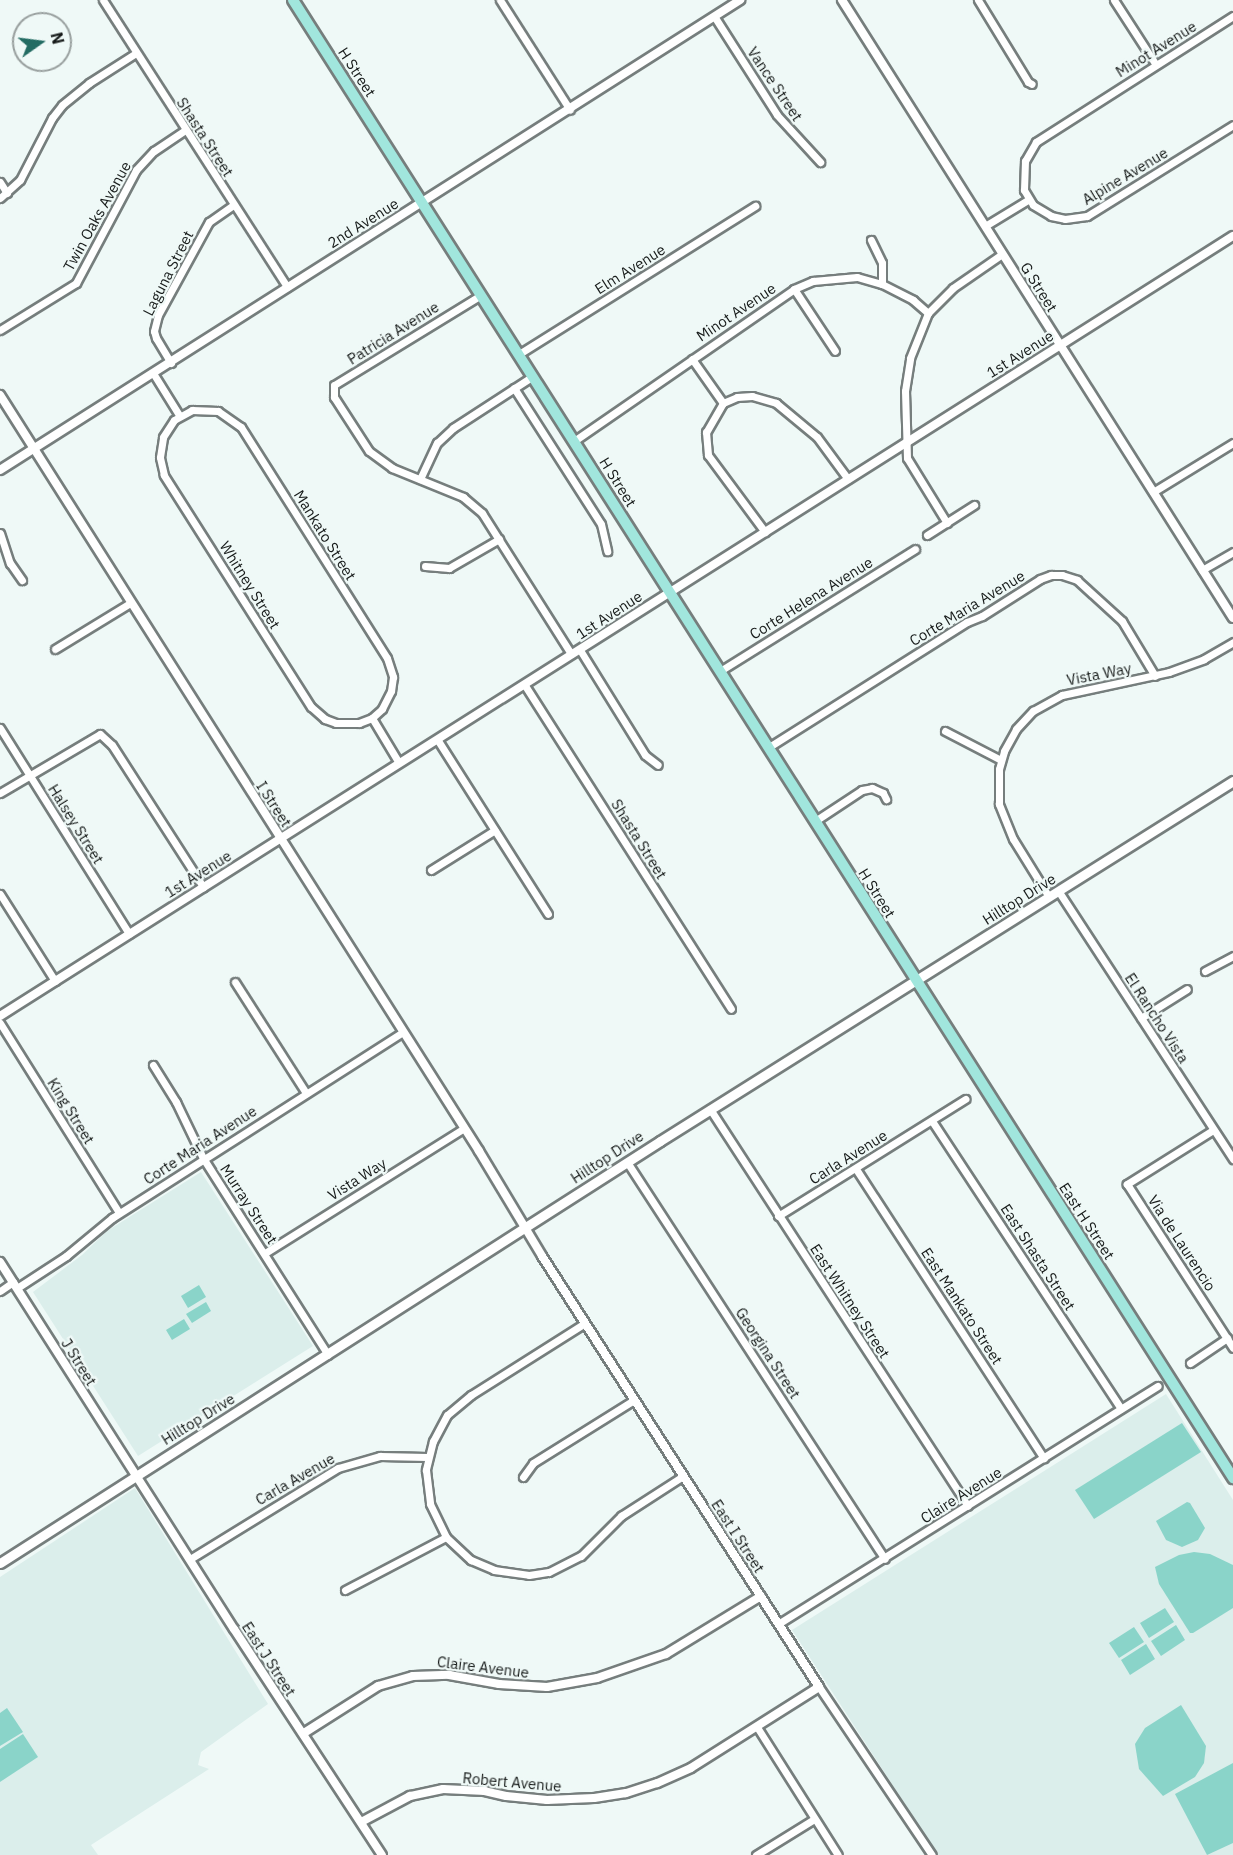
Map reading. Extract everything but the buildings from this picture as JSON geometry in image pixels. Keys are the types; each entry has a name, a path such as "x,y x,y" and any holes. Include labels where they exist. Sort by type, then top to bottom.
{"main road":[{"name":"H Street","path":"293,0 769,747 915,981"},
{"name":"Hilltop Drive","path":"0,1563 627,1162 1233,781"},
{"name":"East H Street","path":"915,981 1233,1478"}],"street":[{"name":"Shasta Street","path":"103,0 287,287"},
{"path":"500,0 570,110"},
{"name":"2nd Avenue","path":"0,470 740,0"},
{"name":"G Street","path":"842,0 1233,618"},
{"path":"978,0 1028,82 1032,84"},
{"path":"1114,0 1156,64"},
{"name":"Vance Street","path":"714,16 777,115 820,162"},
{"name":"Minot Avenue","path":"1028,200 1024,190 1022,172 1029,152 1036,142 1233,16"},
{"path":"0,198 20,180 52,118 62,105 89,82 136,53"},
{"name":"Alpine Avenue","path":"1028,200 1044,213 1058,218 1087,216 1233,125"},
{"name":"Twin Oaks Avenue","path":"0,330 76,283 136,170 154,151 185,130"},
{"path":"0,182 8,193"},
{"path":"985,226 1028,200"},
{"name":"Laguna Street","path":"171,363 154,331 158,315 209,222 233,205"},
{"name":"Elm Avenue","path":"519,354 755,206"},
{"name":"1st Avenue","path":"0,1016 1233,236"},
{"path":"871,240 882,263 882,284"},
{"path":"947,523 907,458 908,370 917,335 927,313 953,288 1002,254"},
{"name":"Minot Avenue","path":"574,441 794,289 813,281 857,277 882,284 913,300 927,313"},
{"path":"794,289 835,351"},
{"name":"Patricia Avenue","path":"420,479 392,468 369,451 333,392 334,385 481,295"},
{"path":"692,359 723,403"},
{"path":"153,373 179,415"},
{"path":"533,376 453,428 436,443 420,479 463,497 482,513 645,755 658,765"},
{"path":"514,388 602,524 607,551"},
{"name":"I Street","path":"0,395 525,1228"},
{"path":"765,532 708,455 706,432 723,403 752,396 776,403 817,437 848,479"},
{"name":"Mankato Street","path":"179,415 198,409 218,411 236,422 251,442 390,664 392,691 382,709 372,718"},
{"name":"Whitney Street","path":"179,415 166,431 161,444 160,460 164,475 304,696 315,712 331,721 351,724 372,718"},
{"path":"1153,492 1233,442"},
{"path":"927,535 974,505"},
{"path":"0,533 10,563 22,580"},
{"path":"425,566 449,568 499,539"},
{"name":"Corte Helena Avenue","path":"720,671 915,549"},
{"path":"1202,570 1233,552"},
{"name":"Corte Maria Avenue","path":"769,747 967,622 982,616 1051,575 1067,576 1077,580 1122,621 1155,676"},
{"path":"55,649 130,603"},
{"name":"Vista Way","path":"1049,897 1013,839 1001,812 997,788 1001,760 1007,743 1021,723 1054,699 1072,693 1155,676 1204,659 1233,642"},
{"name":"Shasta Street","path":"524,684 731,1009"},
{"path":"372,718 399,763"},
{"name":"Halsey Street","path":"0,728 129,934"},
{"path":"945,731 1001,760"},
{"path":"0,793 92,736 100,734 112,745 202,887"},
{"path":"437,739 548,914"},
{"path":"814,821 862,790 872,788 883,793 886,799"},
{"path":"431,870 495,830"},
{"name":"El Rancho Vista","path":"1059,892 1233,1159"},
{"path":"0,894 56,981"},
{"path":"1205,971 1233,956"},
{"path":"235,982 306,1093"},
{"path":"1141,1018 1187,989"},
{"name":"King Street","path":"0,1023 119,1213"},
{"name":"Corte Maria Avenue","path":"0,1291 66,1256 119,1213 403,1032"},
{"name":"Murray Street","path":"153,1065 176,1102 203,1158 328,1355"},
{"name":"Carla Avenue","path":"778,1216 965,1099"},
{"name":"East Whitney Street","path":"710,1110 968,1506"},
{"name":"East Shasta Street","path":"932,1120 1121,1409"},
{"name":"Vista Way","path":"265,1253 464,1128"},
{"name":"Via de Laurencio","path":"1213,1130 1127,1184 1233,1348"},
{"name":"Georgina Street","path":"627,1162 885,1559"},
{"name":"East Mankato Street","path":"856,1169 1044,1458"},
{"name":"East I Street","path":"525,1228 778,1624 932,1855"},
{"name":"J Street","path":"0,1262 136,1477"},
{"path":"585,1323 459,1404 440,1427 428,1457 427,1488 430,1504 446,1537 471,1560 494,1570 529,1575 549,1572 581,1556 621,1516 683,1476"},
{"path":"1190,1363 1227,1338"},
{"name":"Claire Avenue","path":"778,1624 885,1559 1157,1386"},
{"path":"523,1477 533,1463 634,1400"},
{"name":"Carla Avenue","path":"190,1559 338,1468 380,1456 428,1457"},
{"name":"East J Street","path":"136,1477 382,1855"},
{"path":"345,1590 446,1537"},
{"name":"Claire Avenue","path":"304,1733 378,1686 413,1676 449,1675 500,1684 547,1688 597,1678 666,1654 760,1596"},
{"name":"Robert Avenue","path":"361,1822 410,1796 443,1789 485,1791 506,1796 547,1800 594,1798 626,1793 657,1784 692,1768 819,1687"},
{"path":"757,1727 838,1855"},
{"path":"756,1855 814,1819"}],"shaded area":[{"path":"201,1172 313,1346 138,1456 33,1292 82,1255 107,1231"},
{"path":"1166,1394 1233,1500 1233,1855 938,1855 792,1630"},
{"path":"135,1488 268,1704 201,1752 198,1765 209,1769 91,1845 98,1855 0,1855 0,1577"}],"green space":[{"path":"199,1285 206,1297 188,1308 181,1296"},
{"path":"206,1302 211,1311 192,1323 186,1314"},
{"path":"184,1319 190,1329 172,1340 166,1330"},
{"path":"1182,1423 1201,1452 1094,1519 1075,1490"},
{"path":"1187,1502 1190,1503 1205,1528 1198,1540 1182,1547 1166,1540 1156,1521"},
{"path":"1194,1552 1210,1554 1233,1565 1233,1608 1190,1633 1159,1584 1155,1567 1179,1555"},
{"path":"1165,1608 1174,1622 1149,1638 1140,1623"},
{"path":"1176,1625 1185,1640 1161,1656 1151,1641"},
{"path":"1134,1627 1144,1642 1119,1658 1109,1643"},
{"path":"1146,1644 1155,1659 1130,1675 1121,1660"},
{"path":"1181,1705 1206,1746 1204,1763 1195,1777 1163,1796 1139,1769 1135,1744 1145,1728"},
{"path":"7,1708 23,1732 0,1746 0,1713"},
{"path":"23,1734 38,1757 0,1782 0,1749"},
{"path":"1233,1763 1233,1843 1207,1855 1175,1794"}]}
